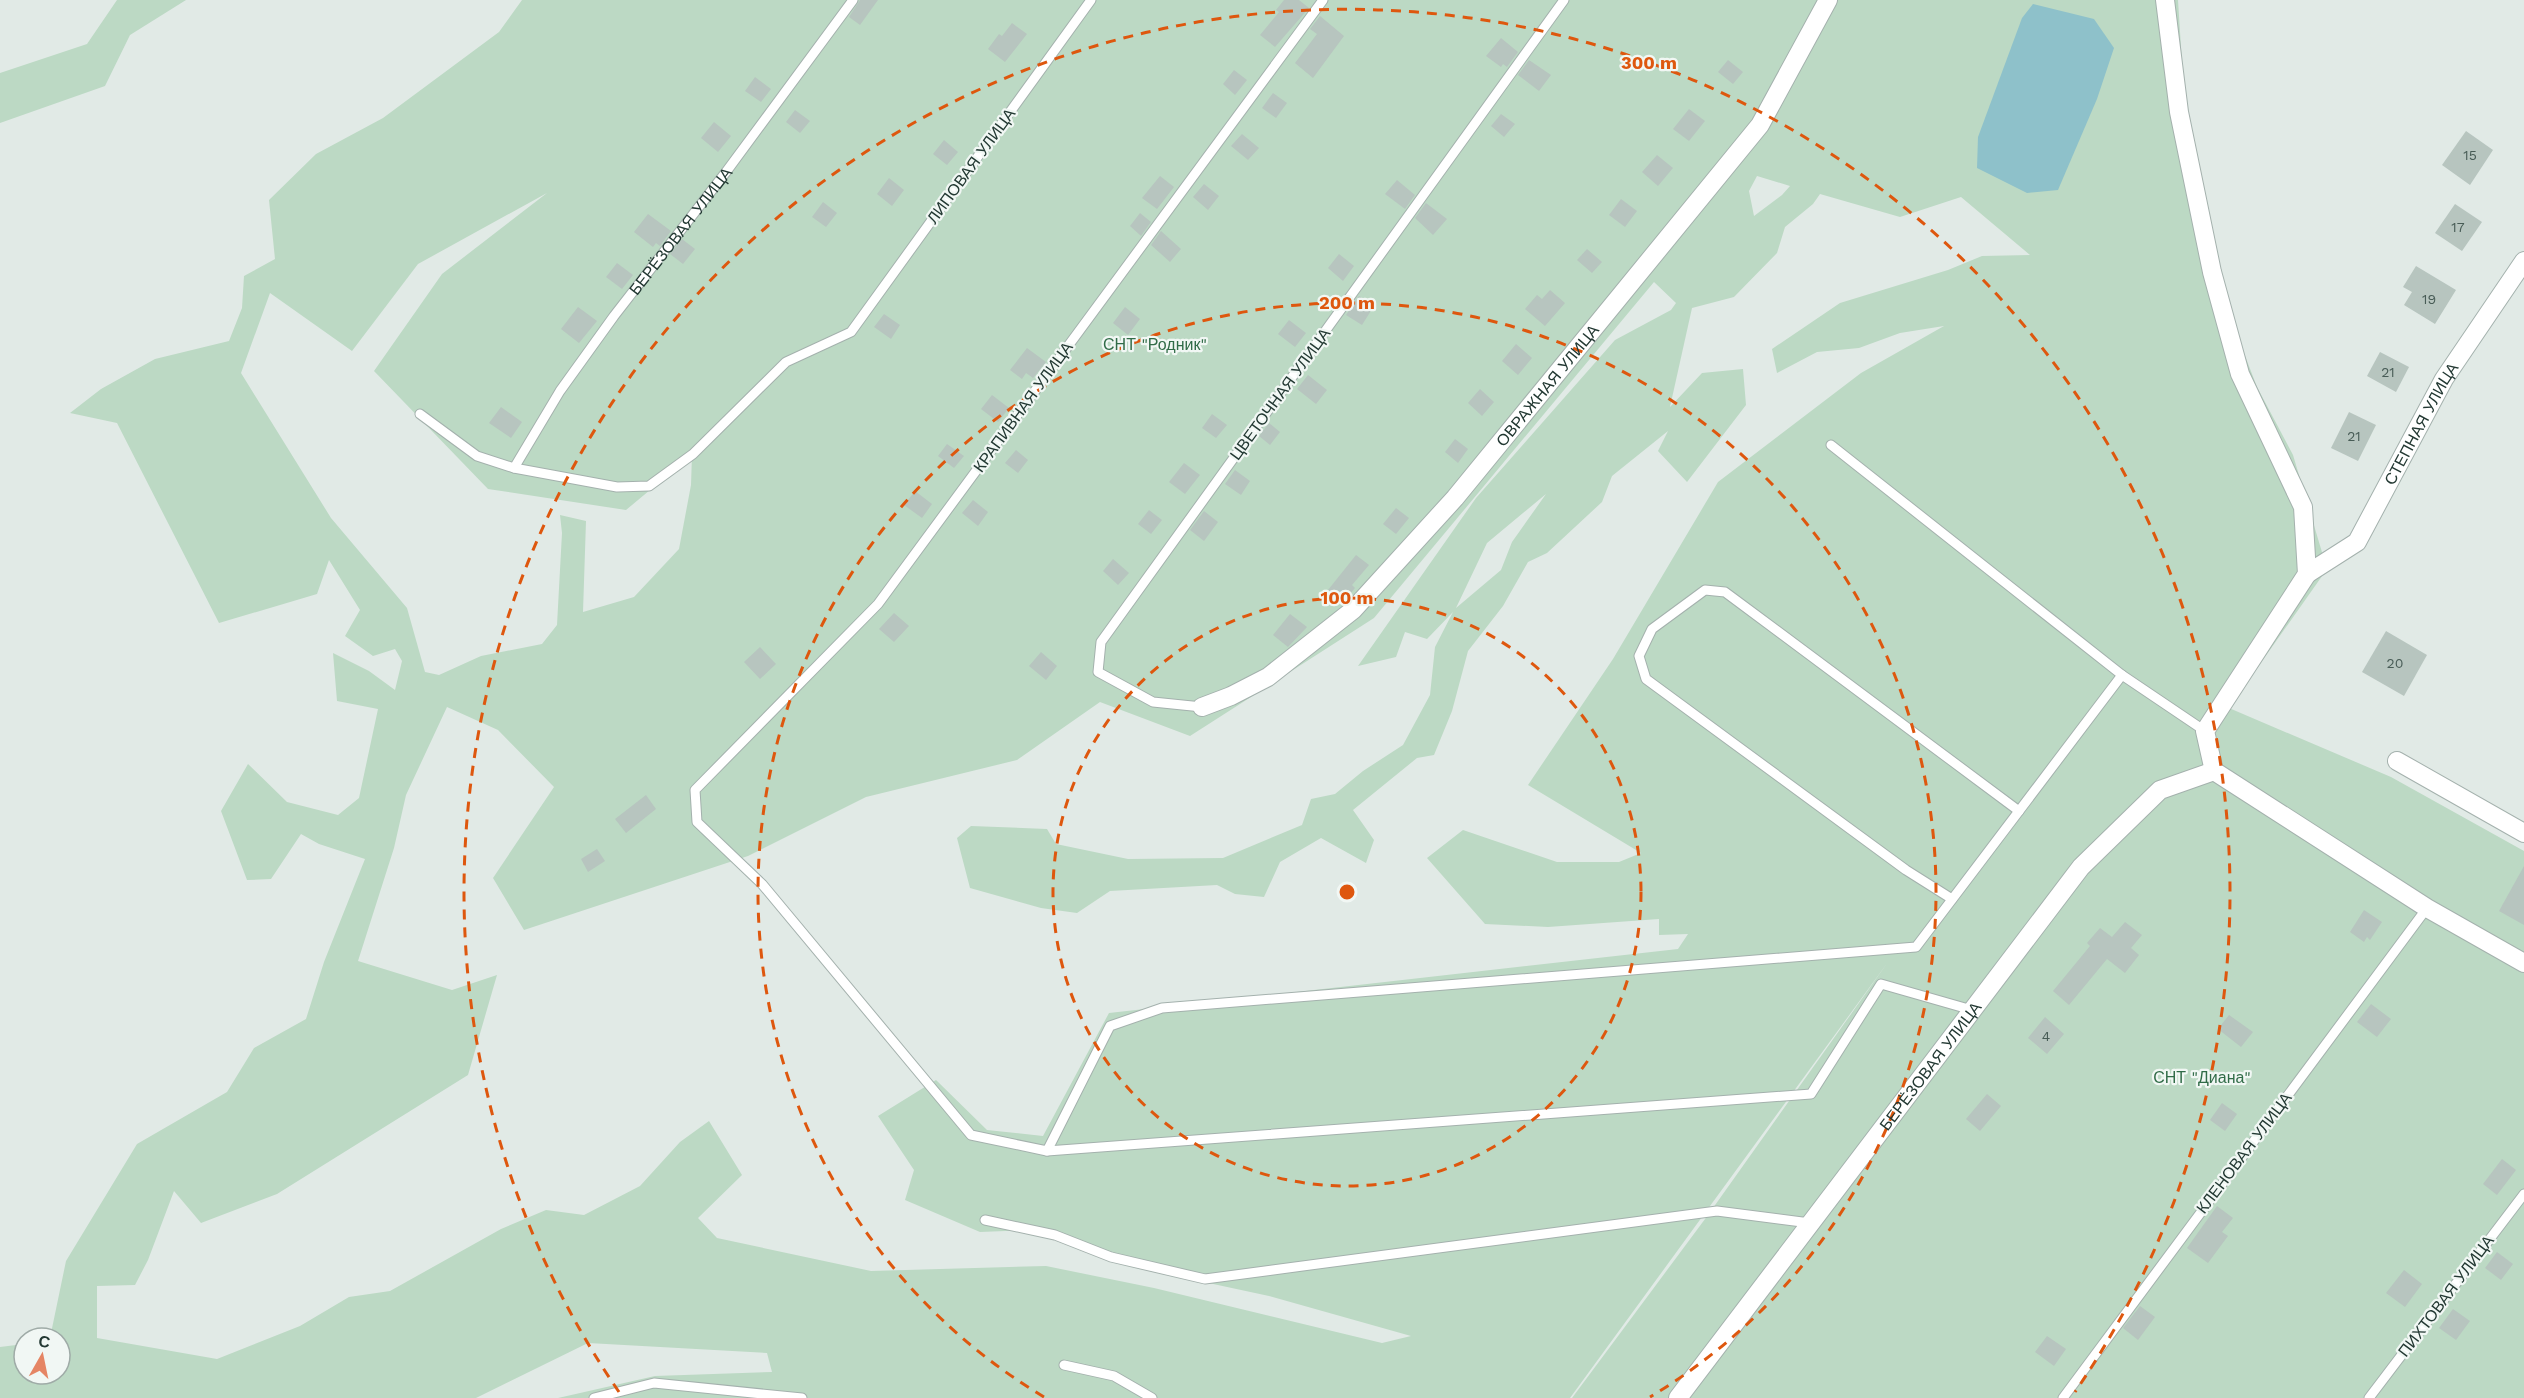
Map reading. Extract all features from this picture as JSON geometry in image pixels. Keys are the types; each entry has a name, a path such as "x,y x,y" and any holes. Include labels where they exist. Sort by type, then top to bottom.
{"street":[{"name":"ОВРАЖНАЯ УЛИЦА","path":"1202,707 1231,696 1268,677 1353,610 1455,498 1760,125 1828,0"},
{"path":"2165,0 2179,112 2212,272 2240,374 2303,507 2307,574 2205,731 2214,771 2427,908 2524,963"},
{"name":"СТЕПНАЯ УЛИЦА","path":"2307,574 2357,542 2444,379 2524,261"},
{"path":"2397,761 2524,833"},
{"name":"БЕРЁЗОВАЯ УЛИЦА","path":"1678,1398 2082,867 2160,790 2214,771"}],"lane":[{"name":"БЕРЁЗОВАЯ УЛИЦА","path":"514,468 560,391 614,316 726,172 853,0"},
{"name":"ЛИПОВАЯ УЛИЦА","path":"514,468 617,487 649,486 693,454 786,362 851,332 1091,0"},
{"name":"КРАПИВНАЯ УЛИЦА","path":"1047,1151 971,1135 762,884 697,822 695,790 878,604 1323,0"},
{"name":"ЦВЕТОЧНАЯ УЛИЦА","path":"1202,707 1153,702 1098,672 1101,642 1564,0"},
{"path":"420,414 477,456 514,468"},
{"path":"1831,445 2122,675 2205,731"},
{"path":"1952,898 1906,870 1646,679 1639,656 1652,629 1704,590 1725,592 2019,811"},
{"path":"1047,1151 1110,1026 1162,1008 1916,947 2122,675"},
{"name":"КЛЕНОВАЯ УЛИЦА","path":"2063,1398 2427,908"},
{"path":"1047,1151 1811,1094 1881,984 1972,1010"},
{"name":"ПИХТОВАЯ УЛИЦА","path":"2369,1398 2524,1194"},
{"path":"985,1220 1055,1235 1111,1257 1205,1279 1717,1211 1810,1223"},
{"path":"1064,1365 1114,1376 1152,1398"},
{"path":"594,1398 654,1383 762,1396 802,1398"}],"green space":[{"path":"117,0 186,0 130,35 105,86 0,123 0,73 87,44"},
{"name":"СНТ \"Родник\"","path":"522,0 2178,0 2185,111 2224,301 2257,387 2293,455 2327,569 2229,708 2391,777 2524,851 2524,1398 1572,1398 1708,1215 1888,962 1570,1398 558,1398 655,1376 772,1372 767,1353 588,1343 476,1398 0,1398 0,1347 12,1346 12,1386 72,1386 72,1326 52,1326 66,1261 137,1144 227,1092 254,1048 306,1019 324,962 365,859 319,844 301,834 271,879 247,880 221,811 248,764 287,802 338,815 359,798 378,709 337,701 333,653 369,671 395,690 402,661 395,649 373,656 345,636 360,610 329,560 317,594 219,623 117,423 70,413 101,389 155,359 229,341 242,308 244,276 275,259 269,200 316,154 383,118 499,32","holes":["1757,176 1790,186 1754,216 1749,191","547,193 442,274 374,371 488,489 626,510 692,455 691,485 679,549 634,597 583,612 586,521 560,515 562,533 557,625 542,644 481,656 439,675 425,672 407,608 331,518 241,373 270,293 352,351 418,264","1820,194 1900,217 1961,197 2030,255 1982,256 1948,270 1840,303 1772,349 1777,373 1817,352 1859,348 1900,333 1944,326 1861,373 1718,482 1613,659 1528,785 1641,853 1619,862 1557,862 1463,830 1427,858 1485,924 1548,927 1659,919 1659,935 1688,934 1678,949 1109,1013 1043,1136 987,1130 936,1080 878,1116 914,1170 905,1200 980,1232 1035,1230 1176,1276 1269,1296 1411,1336 1382,1343 1154,1288 1046,1266 871,1271 717,1238 698,1218 742,1175 709,1121 680,1142 640,1186 584,1215 546,1210 501,1229 390,1291 349,1297 300,1326 217,1359 97,1338 97,1286 135,1285 148,1260 174,1191 201,1223 277,1194 468,1075 497,975 452,990 358,961 394,848 406,795 447,707 498,730 554,787 493,878 524,930 748,856 866,797 1017,760 1100,702 1190,736 1374,618 1654,282 1676,303 1671,310 1615,340 1476,498 1358,666 1396,657 1405,632 1427,639 1453,612 1435,647 1430,695 1403,745 1363,771 1335,794 1311,799 1302,825 1223,858 1128,859 1056,844 1047,829 971,826 957,838 970,888 1041,908 1077,913 1110,891 1217,885 1235,894 1264,897 1280,862 1321,838 1366,863 1374,840 1353,810 1417,758 1434,755 1452,711 1468,651 1503,606 1528,562 1547,553 1602,502 1612,476 1668,431 1658,451 1687,482 1746,405 1743,369 1702,373 1670,407 1692,308 1734,297 1777,253 1785,227 1813,204","1546,494 1512,542 1501,570 1456,608 1487,543"]}],"water":[{"path":"2033,4 2094,19 2114,48 2097,99 2058,190 2027,193 1977,168 1978,137 2022,18"}],"building":[{"path":"860,0 878,0 860,25 849,17"},
{"path":"1284,0 1299,0 1309,8 1275,47 1260,35 1279,12 1276,10"},
{"path":"1320,16 1344,36 1313,78 1295,63 1317,34 1310,29"},
{"path":"1012,23 1027,34 1005,62 988,49 999,34 1002,36"},
{"path":"1501,38 1518,52 1507,67 1503,64 1501,67 1486,56"},
{"path":"1529,60 1551,75 1539,91 1518,75"},
{"path":"1728,60 1743,72 1733,84 1718,72"},
{"path":"1234,70 1247,80 1235,95 1223,84"},
{"path":"755,77 771,89 761,102 745,91"},
{"path":"1273,93 1287,103 1276,118 1262,108"},
{"path":"1689,109 1705,121 1689,141 1673,129"},
{"path":"795,110 810,121 800,133 786,122"},
{"path":"1501,114 1515,124 1504,137 1491,126"},
{"path":"714,122 731,136 718,152 701,138"},
{"path":"2466,131 2493,150 2470,185 2442,165"},
{"path":"1242,134 1259,148 1248,160 1231,146"},
{"path":"944,140 958,152 947,165 933,154"},
{"path":"1657,155 1673,168 1658,186 1642,172"},
{"path":"1160,176 1174,187 1157,209 1142,198"},
{"path":"889,178 904,190 892,206 877,194"},
{"path":"1397,180 1415,195 1405,209 1385,194"},
{"path":"1204,184 1219,196 1208,210 1193,197"},
{"path":"1621,199 1637,211 1625,227 1609,215"},
{"path":"823,202 837,213 826,227 812,217"},
{"path":"1426,203 1447,219 1433,235 1415,218"},
{"path":"2455,204 2482,222 2462,251 2435,233"},
{"path":"1140,213 1151,222 1141,236 1130,226"},
{"path":"648,214 671,231 660,246 656,243 653,247 634,232"},
{"path":"1161,231 1181,249 1170,262 1151,245"},
{"path":"682,239 695,249 683,264 670,254"},
{"path":"1587,249 1602,262 1592,273 1577,260"},
{"path":"1339,254 1354,266 1343,281 1328,268"},
{"path":"617,263 633,275 622,289 606,277"},
{"path":"2416,266 2456,290 2435,324 2404,305 2412,292 2403,287"},
{"path":"1550,290 1565,303 1545,326 1525,309 1537,295 1542,299"},
{"path":"1359,296 1374,306 1362,325 1346,315"},
{"path":"578,307 597,321 579,343 561,329"},
{"path":"1125,307 1140,319 1128,335 1113,323"},
{"path":"884,314 900,325 891,339 874,327"},
{"path":"1289,320 1306,333 1295,347 1278,334"},
{"path":"1516,344 1532,358 1518,375 1502,361"},
{"path":"1027,348 1046,362 1033,378 1026,373 1022,379 1010,370"},
{"path":"2380,352 2409,367 2396,392 2367,376"},
{"path":"1308,375 1327,390 1316,404 1297,389"},
{"path":"1480,389 1494,402 1482,416 1468,403"},
{"path":"992,395 1009,408 998,422 981,409"},
{"path":"501,407 522,422 511,438 489,423"},
{"path":"2349,412 2376,425 2358,461 2331,448"},
{"path":"1212,414 1227,425 1216,438 1202,428"},
{"path":"1269,423 1280,432 1270,445 1259,436"},
{"path":"1455,439 1468,449 1458,463 1445,452"},
{"path":"947,444 964,456 954,468 938,456"},
{"path":"1016,450 1028,460 1018,473 1005,463"},
{"path":"1184,463 1200,475 1185,494 1169,482"},
{"path":"1235,470 1250,481 1241,495 1225,484"},
{"path":"915,491 932,504 922,518 904,505"},
{"path":"973,500 988,512 978,526 962,513"},
{"path":"1396,508 1409,518 1396,534 1383,524"},
{"path":"1149,510 1162,520 1151,534 1138,524"},
{"path":"1204,511 1218,522 1204,541 1190,530"},
{"path":"1356,555 1369,565 1352,585 1355,588 1343,602 1328,590"},
{"path":"1113,559 1129,573 1118,585 1103,571"},
{"path":"894,613 909,626 894,642 879,629"},
{"path":"1290,614 1307,627 1288,647 1273,635"},
{"path":"2386,631 2427,655 2404,696 2362,672"},
{"path":"760,647 776,664 760,679 744,662"},
{"path":"1041,652 1057,666 1046,680 1029,666"},
{"path":"646,795 656,809 626,833 615,819"},
{"path":"597,849 605,861 588,872 581,859"},
{"path":"2524,866 2524,925 2499,911"},
{"path":"2364,910 2382,922 2370,940 2367,937 2364,942 2350,932"},
{"path":"2125,922 2142,935 2131,948 2139,955 2125,973 2107,959 2069,1005 2053,991 2090,946 2087,943 2100,928 2112,937"},
{"path":"2371,1004 2391,1019 2377,1037 2357,1022"},
{"path":"2229,1015 2253,1032 2241,1047 2218,1029"},
{"path":"2045,1017 2064,1034 2047,1054 2028,1038"},
{"path":"1987,1094 2001,1106 1980,1131 1966,1119"},
{"path":"2222,1103 2237,1114 2225,1131 2210,1120"},
{"path":"2502,1159 2516,1170 2497,1195 2483,1184"},
{"path":"2217,1206 2233,1218 2222,1232 2228,1236 2208,1263 2187,1248"},
{"path":"2497,1252 2513,1264 2501,1280 2485,1268"},
{"path":"2404,1270 2422,1284 2405,1307 2386,1293"},
{"path":"2140,1306 2155,1317 2138,1340 2123,1328"},
{"path":"2453,1309 2470,1321 2456,1340 2439,1328"},
{"path":"2047,1336 2066,1349 2054,1366 2035,1352"}],"park label":[{"name":"СНТ \"Диана\"","path":"2202,1077"}]}
